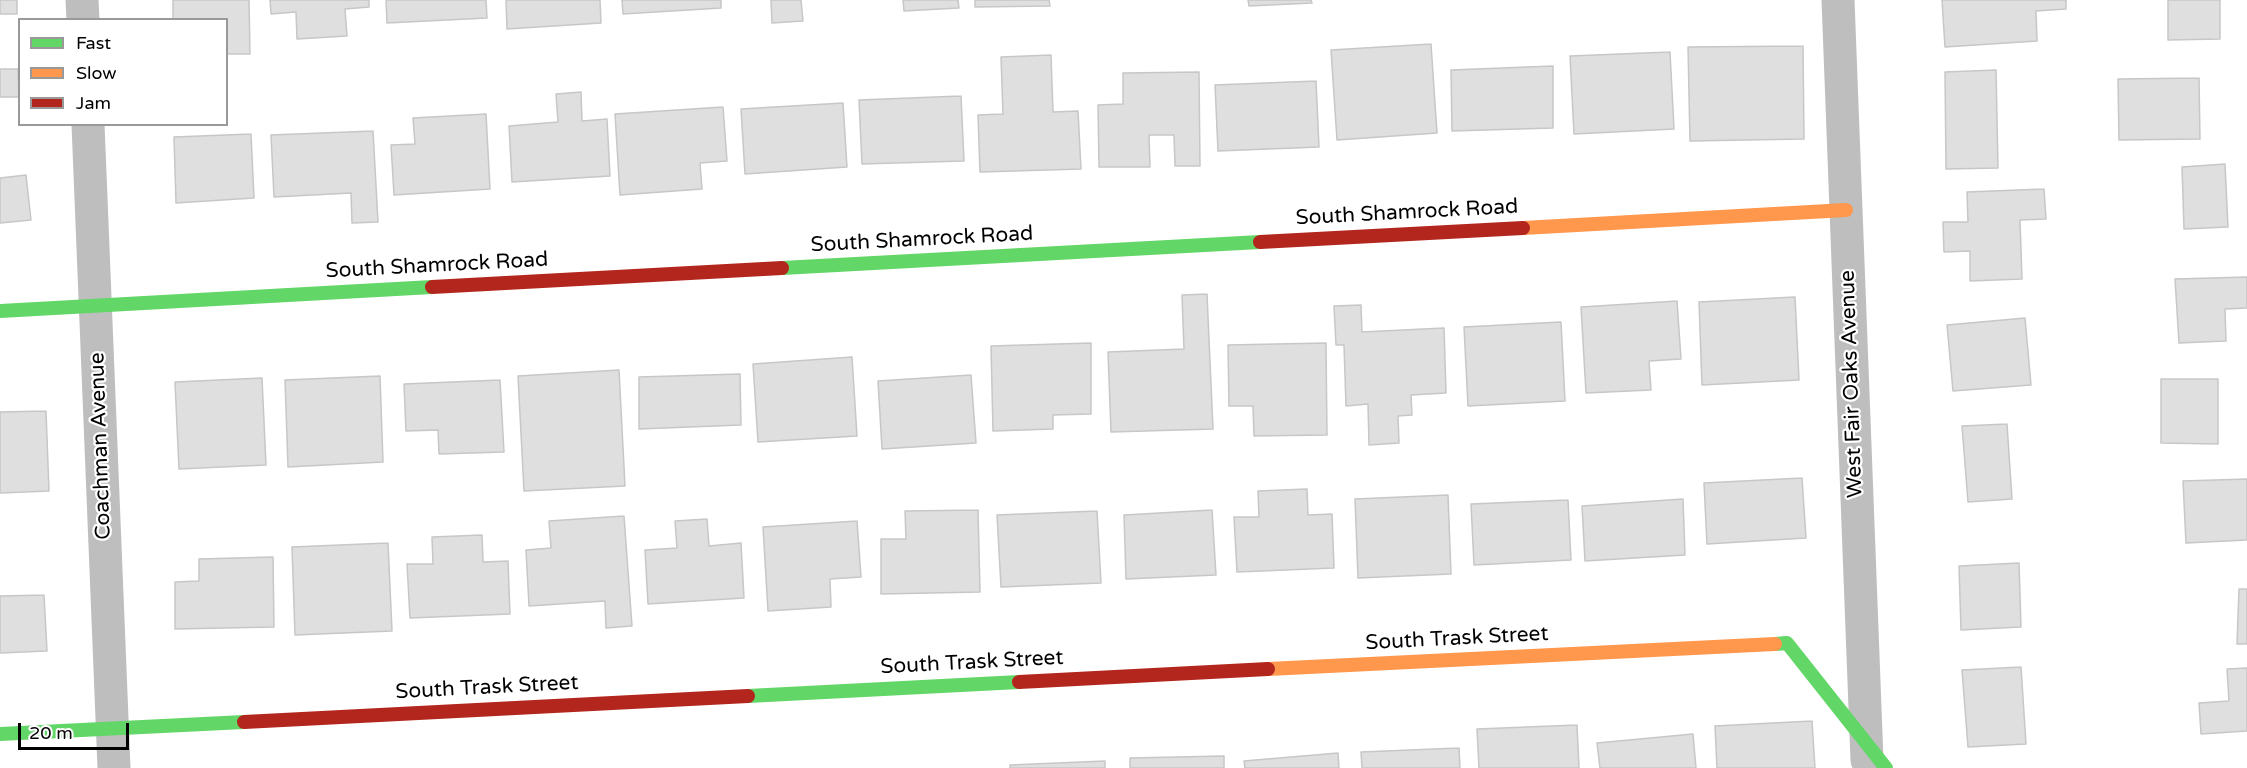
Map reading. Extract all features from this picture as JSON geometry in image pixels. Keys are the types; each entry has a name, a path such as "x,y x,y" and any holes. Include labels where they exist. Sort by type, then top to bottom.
{"street":[{"path":"82,0 83,18"},
{"name":"West Fair Oaks Avenue","path":"1838,0 1866,754"},
{"name":"Coachman Avenue","path":"88,126 114,768"},
{"name":"South Shamrock Road","path":"0,311 1846,210"},
{"name":"South Trask Street","path":"0,734 1786,643 1866,754 1886,768"}],"building":[{"path":"0,0 17,0 17,14 0,14"},
{"path":"173,0 249,0 250,54 228,54 228,18 173,18"},
{"path":"270,0 369,0 369,7 345,9 347,36 297,39 296,12 271,14"},
{"path":"386,0 486,0 487,18 387,23"},
{"path":"506,0 600,0 601,23 507,29"},
{"path":"622,0 721,0 721,8 623,14"},
{"path":"771,0 801,0 803,21 772,23"},
{"path":"903,0 958,0 959,8 904,11"},
{"path":"975,0 1049,0 1050,6 975,7"},
{"path":"1248,0 1311,0 1312,3 1249,6"},
{"path":"1942,0 2066,0 2066,9 2036,11 2037,41 1945,47"},
{"path":"2168,0 2220,0 2220,39 2168,40"},
{"path":"1431,44 1437,133 1337,140 1331,50"},
{"path":"1803,46 1804,139 1690,141 1688,47"},
{"path":"1670,52 1674,129 1574,134 1570,56"},
{"path":"1051,55 1053,112 1078,111 1081,169 980,172 978,115 1003,114 1001,57"},
{"path":"1553,66 1553,128 1452,131 1451,70"},
{"path":"0,69 18,69 18,97 0,97"},
{"path":"1996,70 1998,168 1946,169 1945,72"},
{"path":"1199,72 1200,166 1175,166 1174,135 1149,135 1150,167 1099,167 1098,105 1123,104 1123,73"},
{"path":"2199,78 2200,139 2119,140 2118,79"},
{"path":"1316,81 1319,147 1218,151 1215,85"},
{"path":"581,92 582,121 607,119 610,176 512,182 509,126 558,122 556,94"},
{"path":"961,96 964,161 862,164 859,100"},
{"path":"843,103 847,167 745,174 741,109"},
{"path":"723,107 727,161 700,163 702,189 620,195 615,114"},
{"path":"486,114 490,189 394,195 391,145 415,144 413,118"},
{"path":"373,131 378,222 352,223 351,193 274,197 271,135"},
{"path":"251,134 254,198 176,203 174,137"},
{"path":"2225,164 2228,227 2184,229 2182,167"},
{"path":"26,175 31,220 0,223 0,178"},
{"path":"2044,189 2046,219 2020,220 2022,279 1970,281 1970,251 1944,252 1943,222 1968,222 1967,192"},
{"path":"2247,277 2247,308 2225,309 2226,341 2179,343 2175,279"},
{"path":"1207,294 1213,429 1111,432 1108,352 1184,349 1182,295"},
{"path":"1795,297 1799,380 1702,385 1699,302"},
{"path":"1677,301 1681,359 1649,361 1651,390 1586,393 1581,307"},
{"path":"1361,305 1362,332 1444,328 1446,393 1411,395 1412,415 1398,416 1399,443 1369,445 1368,404 1346,406 1344,345 1336,345 1334,306"},
{"path":"2025,318 2031,385 1953,391 1947,325"},
{"path":"1561,322 1565,401 1468,406 1464,327"},
{"path":"1091,343 1091,414 1053,415 1053,429 993,431 991,346"},
{"path":"1326,343 1327,435 1254,436 1253,406 1229,406 1228,345"},
{"path":"852,357 857,436 758,442 753,364"},
{"path":"619,370 625,486 524,491 518,376"},
{"path":"740,374 741,425 639,429 639,377"},
{"path":"971,375 976,443 882,449 878,381"},
{"path":"380,376 383,462 288,467 285,380"},
{"path":"262,378 266,465 179,469 175,382"},
{"path":"2161,379 2218,379 2218,444 2161,443"},
{"path":"500,380 504,452 439,454 438,430 406,431 404,384"},
{"path":"46,411 49,491 0,493 0,412"},
{"path":"2007,424 2012,499 1968,502 1962,426"},
{"path":"1802,478 1806,538 1707,544 1704,483"},
{"path":"2247,479 2247,540 2186,543 2183,481"},
{"path":"1307,489 1308,515 1332,514 1334,568 1237,572 1234,517 1259,517 1258,491"},
{"path":"1448,495 1451,574 1358,578 1355,499"},
{"path":"1683,499 1685,555 1585,561 1582,506"},
{"path":"1568,500 1571,560 1474,565 1471,504"},
{"path":"978,510 980,592 881,594 881,539 906,539 905,511"},
{"path":"1212,510 1216,575 1126,579 1124,515"},
{"path":"1097,511 1101,583 1001,587 997,515"},
{"path":"624,516 632,626 606,628 605,601 529,606 526,550 551,548 549,521"},
{"path":"707,519 709,546 741,543 744,598 648,604 645,550 677,548 675,521"},
{"path":"857,521 861,577 830,579 831,607 768,611 763,527"},
{"path":"482,535 483,562 508,561 510,614 410,618 407,564 433,564 432,537"},
{"path":"388,543 392,631 295,635 292,547"},
{"path":"273,557 274,627 175,629 175,582 199,581 199,559"},
{"path":"2019,563 2021,627 1961,630 1959,566"},
{"path":"2239,589 2247,589 2247,644 2237,644"},
{"path":"44,595 47,651 0,653 0,596"},
{"path":"2021,667 2026,744 1968,747 1962,670"},
{"path":"2247,668 2247,731 2201,734 2199,703 2229,701 2227,669"},
{"path":"1812,721 1815,768 1717,768 1715,726"},
{"path":"1577,725 1579,768 1479,768 1477,729"},
{"path":"1693,734 1696,768 1600,768 1597,743"},
{"path":"1459,748 1460,768 1362,768 1361,752"},
{"path":"1338,753 1339,768 1245,768 1244,761"},
{"path":"1224,756 1224,768 1130,768 1130,758"},
{"path":"1105,761 1105,768 1010,768 1010,765"}],"traffic: fast":[{"path":"782,268 1260,242"},
{"path":"0,311 432,287"},
{"path":"1775,644 1787,643 1886,768"},
{"path":"748,696 1019,682"},
{"path":"0,734 244,722"}],"traffic: slow":[{"path":"1523,228 1846,210"},
{"path":"1268,669 1775,644"}],"traffic: jam":[{"path":"1260,242 1523,228"},
{"path":"432,287 782,268"},
{"path":"1019,682 1268,669"},
{"path":"244,722 748,696"}]}
